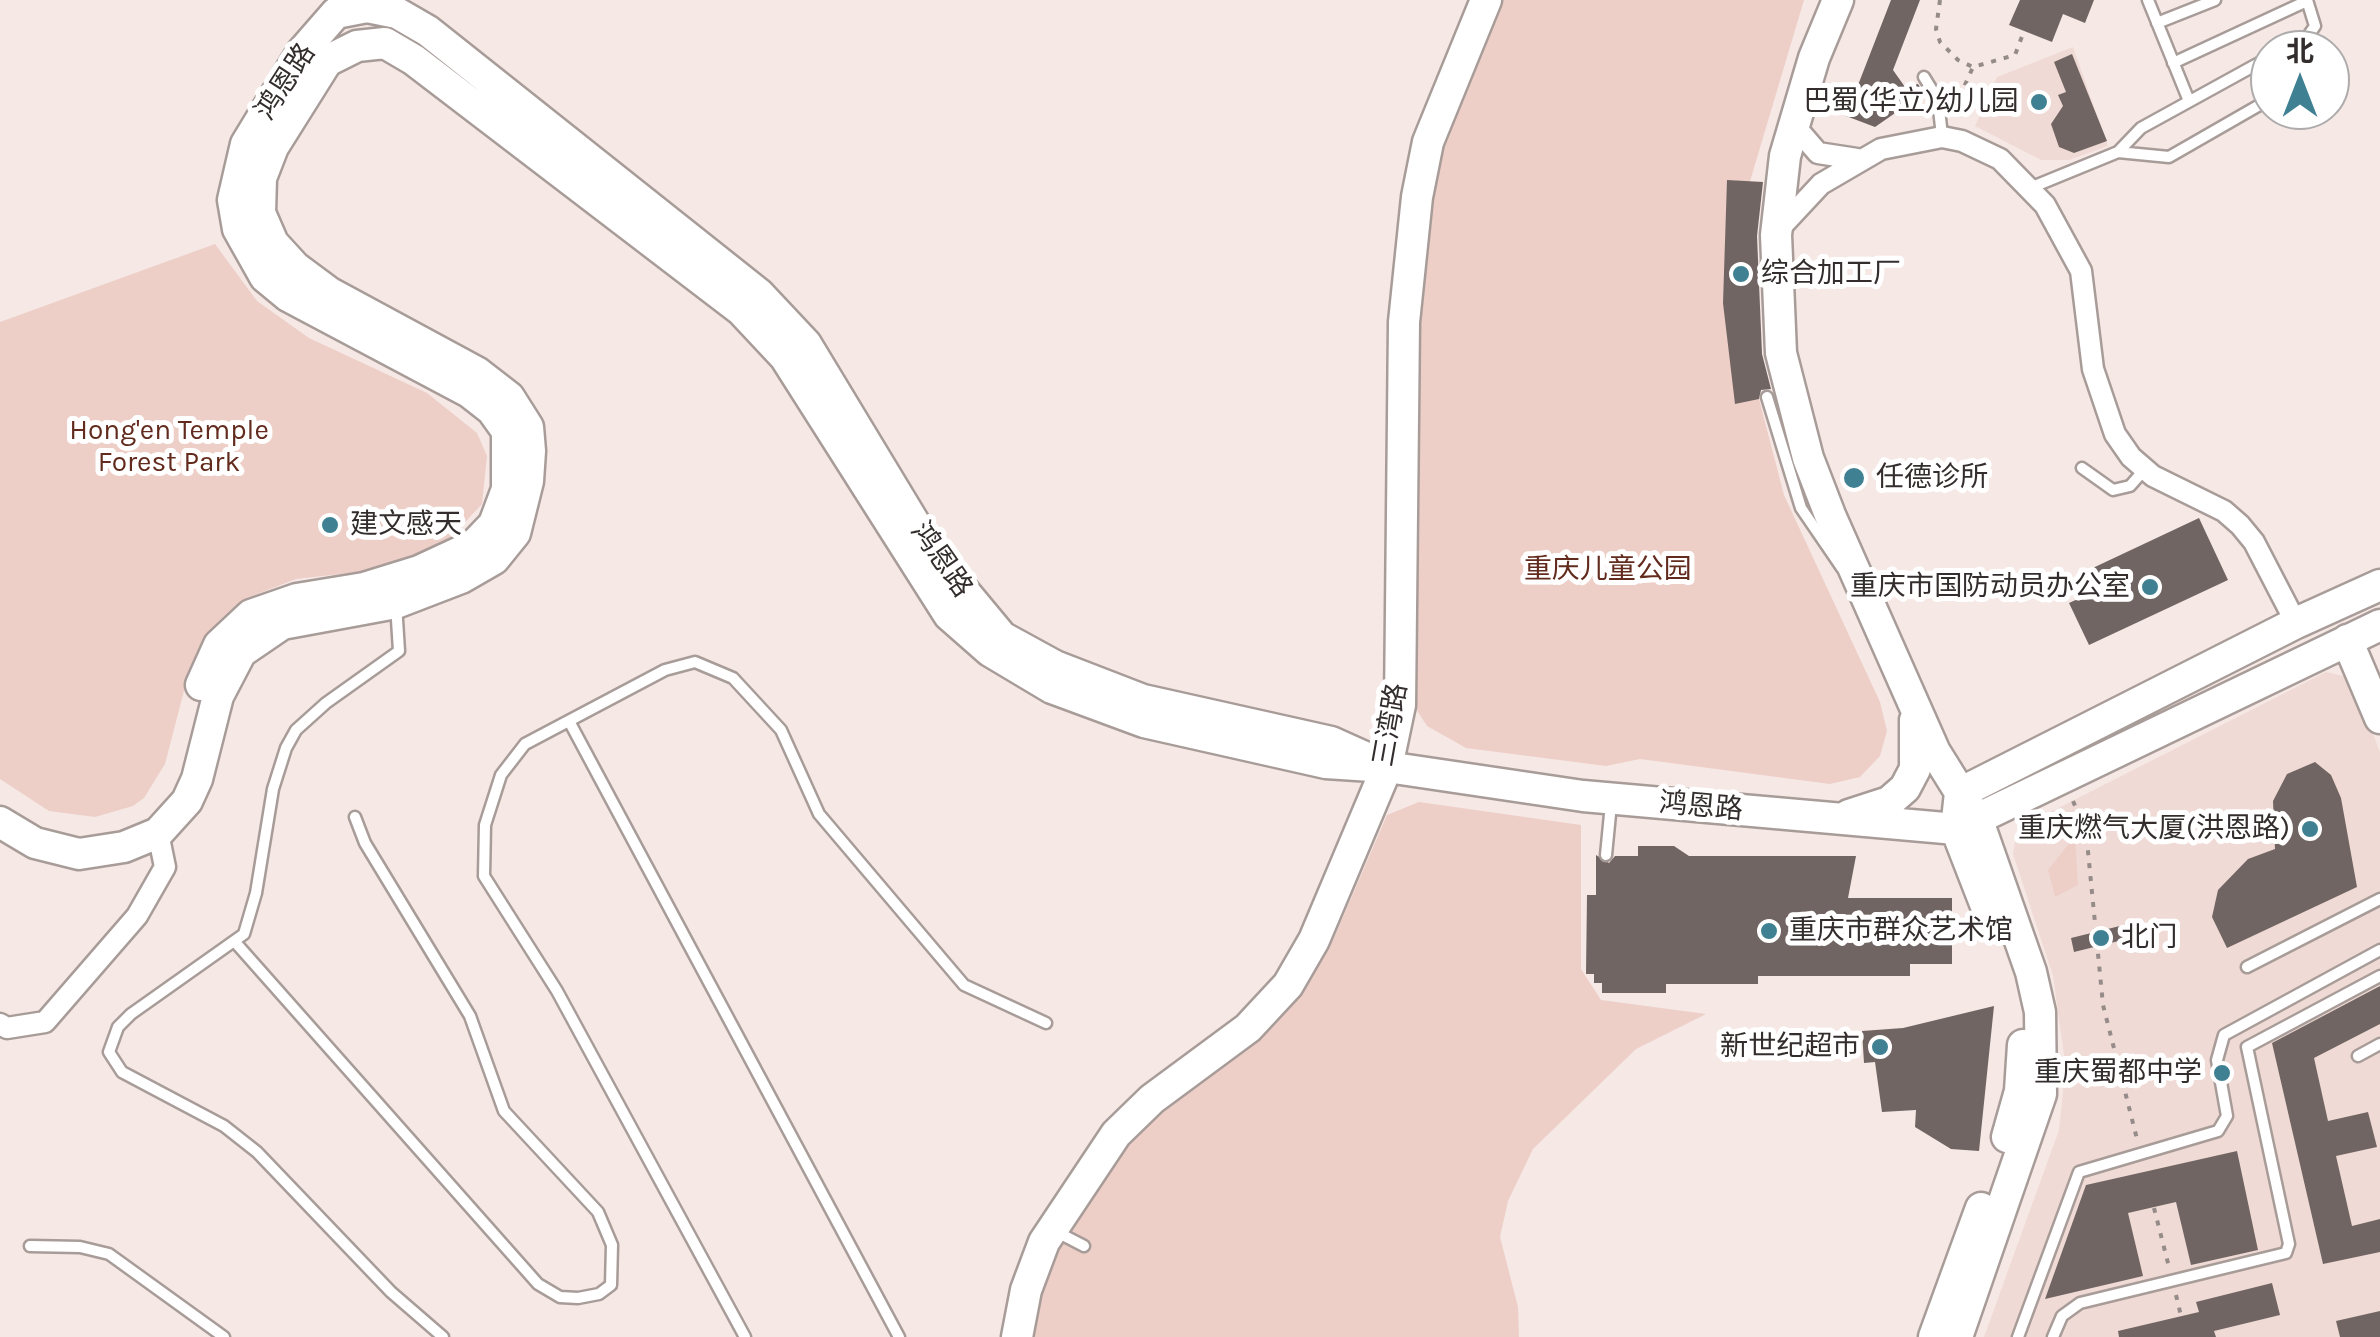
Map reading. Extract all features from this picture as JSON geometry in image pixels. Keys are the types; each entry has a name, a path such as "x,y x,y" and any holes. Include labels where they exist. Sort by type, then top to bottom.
{"main road":[{"name":"三湾路","path":"1017,1337 1026,1290 1052,1229 1116,1134 1152,1099 1248,1028 1288,985 1314,940 1387,768 1400,705 1404,322 1414,214 1428,142 1486,0"},
{"path":"1838,0 1793,124 1776,235 1782,353 1792,406 1813,472 1913,707 1960,794 2014,978 2023,1058 2012,1124 1934,1337"},
{"name":"鸿恩路","path":"0,800 41,826 80,834 120,829 139,821 168,791 208,666 234,628 272,606 364,588 419,571 473,546 494,524 507,489 509,451 508,431 492,410 468,392 288,296 257,266 238,229 233,200 246,144 302,52 338,6 397,14 428,31 759,294 806,344 933,554 1002,636 1055,666 1143,700 1332,742 1387,768"},
{"path":"328,61 338,6"},
{"name":"鸿恩路","path":"158,833 186,801 197,779 218,696 240,652 261,634 292,621 396,604 461,578 494,559 515,534 528,481 528,427 509,396 478,374 330,294 294,267 273,243 260,213 261,178 273,147 328,61 356,46 385,43 414,60 741,310 786,357 949,615 990,651 1052,688 1144,722 1326,764 1387,768 1597,797 1827,819 1967,825"},
{"path":"1960,794 2296,623 2380,585"},
{"path":"1967,825 2380,625"},
{"path":"2346,640 2380,718"},
{"path":"1827,819 1864,813 1888,802 1905,788 1918,752 1913,707"},
{"path":"1935,752 1965,772 2004,770"},
{"path":"0,822 35,843 79,854 124,848 158,833"},
{"path":"1957,1337 2030,1134 2042,1076 2040,1012 2031,972 1967,825"}],"street":[{"path":"1793,124 1818,153 1859,159"},
{"path":"1776,235 1806,195 1859,159 1909,140 1942,137 1962,141 2000,159 2030,188 2081,271 2102,405 2115,434 2145,470 2224,512 2240,525 2254,542 2296,623"},
{"path":"0,1024 7,1028 46,1022 137,916 165,868 158,833"}],"lane":[{"path":"2148,0 2189,102"},
{"path":"2157,23 2215,0"},
{"path":"2173,63 2307,1 2315,26 2312,30"},
{"path":"2030,188 2118,152 2140,128 2250,68"},
{"path":"1924,77 1938,100 1942,137"},
{"path":"2118,152 2169,157 2250,110"},
{"path":"1766,397 1800,508 1824,547 1864,594"},
{"path":"2082,468 2113,490 2130,486 2145,470"},
{"path":"396,604 399,651 326,703 296,730 286,748 273,789 254,903 244,934 118,1027 108,1052 133,1078 224,1126 257,1152 390,1292 443,1337"},
{"path":"745,1337 557,991 484,876 485,825 501,774 525,744 680,666 695,662 733,678 780,730 819,814 964,986 1046,1023"},
{"path":"569,721 899,1337"},
{"path":"1597,797 1606,855"},
{"path":"235,942 538,1284 560,1297 578,1298 599,1294 611,1285 612,1246 598,1212 504,1112 470,1016 366,844 355,817"},
{"path":"2247,967 2380,899"},
{"path":"2018,1337 2079,1172 2218,1132 2227,1116 2217,1060 2224,1036 2380,950"},
{"path":"2053,1337 2062,1316 2080,1304 2286,1252 2288,1244 2248,1048 2380,976"},
{"path":"2358,1056 2380,1044"},
{"path":"1052,1229 1084,1246"},
{"path":"30,1246 80,1247 109,1254 224,1337"}],"path":[{"path":"1948,0 1940,4 1936,30 1940,42 1973,67"},
{"path":"1966,82 1973,67 2015,54 2024,31"},
{"path":"2062,779 2086,831 2103,1005 2135,1130"},
{"path":"2154,1208 2170,1271"}],"shaded area":[{"name":"巴蜀(华立)幼儿园","path":"2073,47 2108,146 2069,160 2041,160 1975,126 1997,77"},
{"name":"重庆蜀都中学","path":"2326,672 2352,678 2380,752 2380,1337 1984,1337 2059,1130 2063,1092 2064,1055 2053,976 2013,854 2017,829"}],"green space":[{"name":"重庆儿童公园","path":"1500,0 1804,0 1748,188 1753,376 1784,495 1880,702 1887,731 1880,756 1860,777 1830,784 1640,759 1606,766 1466,748 1427,726 1416,709 1416,286 1442,153"},
{"name":"Hong'en Temple Forest Park","path":"215,244 257,301 309,338 427,393 477,433 487,456 482,504 444,545 416,557 358,572 296,579 247,598 205,636 185,687 165,764 144,798 133,806 95,817 49,811 0,779 0,322"},
{"path":"1419,802 1581,825 1581,969 1601,1000 1706,1014 1636,1049 1533,1149 1508,1201 1500,1237 1518,1307 1519,1337 1027,1337 1051,1246 1121,1139 1254,1041 1299,997 1330,947 1387,815"},
{"path":"2075,836 2078,885 2055,897 2048,870"}],"building":[{"path":"1891,0 1920,0 1893,70 1905,87 1918,84 1924,93 1875,127 1846,116"},
{"path":"2020,0 2094,0 2085,23 2063,14 2052,42 2009,25"},
{"path":"2072,54 2107,141 2074,153 2059,147 2051,124 2063,106 2058,95 2066,92 2054,62"},
{"name":"综合加工厂","path":"1727,180 1763,182 1757,236 1762,354 1771,389 1761,390 1759,399 1735,404 1723,303"},
{"name":"重庆市国防动员办公室","path":"2199,518 2228,580 2089,645 2069,603 2089,594 2080,574"},
{"path":"2315,762 2331,775 2341,798 2357,887 2227,948 2212,917 2218,890 2248,859 2275,849 2273,801 2287,774"},
{"name":"重庆市群众艺术馆","path":"1638,846 1674,846 1689,856 1856,856 1848,898 1952,898 1952,964 1910,964 1910,976 1758,976 1758,984 1666,984 1666,993 1602,993 1602,983 1594,983 1594,974 1586,974 1587,895 1596,895 1596,855 1609,863 1615,856 1638,856"},
{"name":"北门","path":"2128,924 2131,938 2074,952 2071,938"},
{"path":"2380,986 2380,1024 2314,1058 2328,1121 2368,1112 2377,1147 2336,1156 2352,1226 2380,1219 2380,1252 2323,1264 2272,1043"},
{"path":"1994,1006 1979,1151 1951,1149 1915,1127 1916,1110 1882,1112 1875,1062 1864,1063 1862,1031 1903,1028"},
{"path":"2237,1151 2258,1250 2191,1265 2176,1202 2128,1213 2143,1276 2045,1299 2086,1185"},
{"path":"2272,1283 2280,1315 2214,1331 2216,1337 2119,1337 2118,1331 2199,1312 2196,1302"},
{"path":"2380,1311 2380,1337 2340,1337 2336,1321"}],"place":[{"name":"巴蜀(华立)幼儿园","path":"2039,102"},
{"name":"综合加工厂","path":"1741,274"},
{"name":"任德诊所","path":"1854,478"},
{"name":"建文感天","path":"330,525"},
{"name":"重庆市国防动员办公室","path":"2150,587"},
{"name":"重庆燃气大厦(洪恩路)","path":"2310,829"},
{"name":"重庆市群众艺术馆","path":"1769,931"},
{"name":"北门","path":"2101,938"},
{"name":"新世纪超市","path":"1880,1047"},
{"name":"重庆蜀都中学","path":"2222,1073"}]}
